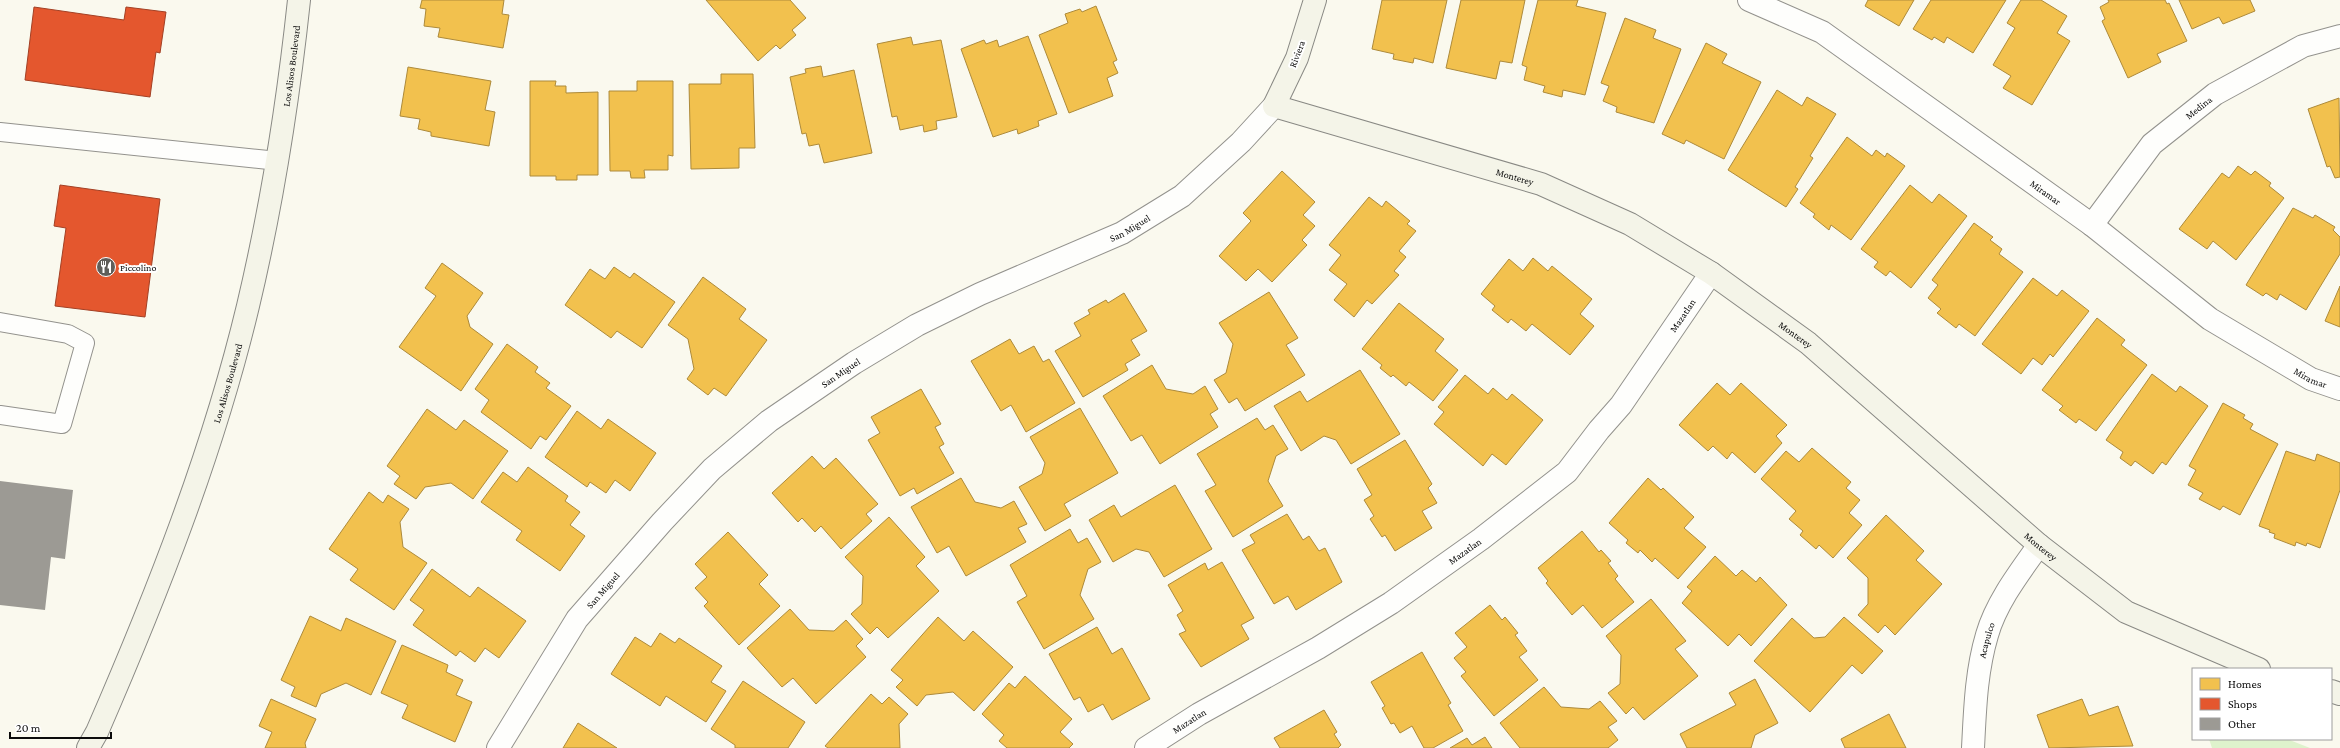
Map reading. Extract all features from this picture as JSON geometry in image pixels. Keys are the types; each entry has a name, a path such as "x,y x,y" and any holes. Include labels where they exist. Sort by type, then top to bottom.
{"street":[{"name":"Los Alisos Boulevard","path":"88,748 98,732 146,621 186,510 221,401 248,307 278,161 299,0"},
{"name":"Riviera","path":"1274,106 1297,58 1316,0"},
{"name":"Miramar","path":"1749,0 1822,32 2092,225 2210,319 2312,379 2340,388"},
{"name":"Medina","path":"2092,225 2152,144 2215,94 2303,46 2340,36"},
{"name":"Monterey","path":"1274,106 1541,184 1630,224 1710,273 1808,342 2039,545 2126,612 2257,668"},
{"name":"San Miguel","path":"498,748 577,619 662,522 712,468 769,421 854,363 917,326 980,294 1128,229 1182,196 1241,142 1274,106"},
{"name":"Mazatlan","path":"1146,748 1199,714 1318,648 1391,603 1481,539 1567,472 1599,430 1621,405 1710,273"},
{"name":"Acapulco","path":"1973,748 1977,675 1987,634 2009,588 2039,545"}],"lane":[{"path":"0,132 278,161"},
{"path":"0,322 68,334 85,343 62,424 0,415"}],"green space":[{"path":"2209,740 2290,740 2310,748 2212,748"}],"building: Homes":[{"path":"422,0 504,0 502,14 509,15 503,48 438,37 440,28 424,26 426,9 420,8"},
{"path":"706,0 790,0 806,18 792,30 796,35 780,49 776,45 758,61"},
{"path":"1382,0 1447,0 1433,63 1414,58 1413,63 1393,59 1394,54 1372,49"},
{"path":"1461,0 1525,0 1512,63 1500,61 1496,79 1446,68"},
{"path":"1538,0 1578,0 1576,6 1606,13 1585,95 1563,90 1562,97 1543,92 1545,86 1524,80 1527,67 1522,65"},
{"path":"1868,0 1914,0 1899,26 1865,6"},
{"path":"1931,0 2006,0 1973,53 1947,37 1944,43 1934,37 1932,40 1913,29"},
{"path":"2021,0 2041,0 2067,16 2057,33 2070,41 2032,105 2003,88 2011,76 1993,65 2015,28 2007,23"},
{"path":"2108,0 2165,0 2167,4 2169,3 2187,41 2157,54 2161,62 2128,78 2102,21 2105,19 2100,7 2109,2"},
{"path":"2179,0 2250,0 2255,11 2223,24 2219,17 2192,29"},
{"path":"1096,6 1117,60 1113,62 1118,73 1107,78 1113,96 1069,113 1039,35 1068,23 1065,14 1080,9 1082,12"},
{"path":"1625,18 1656,30 1653,38 1681,49 1654,123 1616,112 1617,107 1603,101 1609,86 1601,83"},
{"path":"1028,36 1057,114 1038,121 1039,126 1018,134 1017,129 993,137 961,49 984,40 986,44 997,40 999,47"},
{"path":"911,37 913,45 941,40 957,117 936,121 937,129 924,132 923,125 900,130 897,116 892,117 877,44"},
{"path":"1706,43 1727,54 1722,63 1761,82 1724,159 1686,140 1684,144 1662,134"},
{"path":"821,66 823,77 854,70 872,153 824,163 819,144 809,146 806,133 802,134 790,77 806,73 805,69"},
{"path":"408,67 491,81 485,110 495,112 489,146 431,136 431,132 418,129 420,119 400,116"},
{"path":"721,74 753,74 755,148 739,148 739,168 691,169 689,84 721,84"},
{"path":"530,81 556,81 555,86 566,86 566,93 598,92 598,175 577,175 577,180 556,180 556,176 530,176"},
{"path":"637,81 673,81 673,156 668,155 668,170 644,170 645,178 631,178 630,171 610,171 609,91 637,91"},
{"path":"1777,90 1802,106 1807,97 1836,114 1810,156 1813,158 1795,187 1798,189 1786,207 1728,170"},
{"path":"2339,98 2340,177 2335,178 2330,166 2327,167 2308,109"},
{"path":"1847,137 1872,156 1876,150 1885,157 1887,153 1905,166 1851,240 1831,225 1829,230 1813,217 1815,214 1800,203"},
{"path":"2238,166 2251,175 2255,171 2271,183 2269,186 2284,198 2236,260 2213,241 2207,249 2179,229 2222,173 2229,178"},
{"path":"1282,171 1315,202 1303,215 1315,226 1302,240 1307,245 1272,282 1258,269 1246,281 1219,256 1251,221 1243,213"},
{"path":"1910,185 1932,203 1939,194 1967,216 1911,288 1890,271 1886,276 1874,267 1878,262 1861,249"},
{"path":"1369,197 1382,207 1386,201 1410,221 1407,224 1416,231 1399,251 1406,257 1394,271 1399,275 1372,304 1367,300 1354,317 1334,300 1347,284 1329,270 1341,255 1329,245"},
{"path":"2293,208 2313,218 2315,215 2335,227 2333,230 2340,237 2340,254 2306,310 2280,294 2277,300 2266,293 2263,296 2246,285"},
{"path":"1974,223 1993,237 1990,240 2002,249 1999,254 2023,272 1975,336 1959,324 1956,328 1937,313 1941,309 1928,298 1938,285 1932,280"},
{"path":"1533,258 1548,271 1552,266 1592,299 1580,314 1594,326 1570,355 1532,324 1526,331 1511,319 1508,323 1492,310 1495,306 1481,294 1509,259 1523,271"},
{"path":"442,263 483,293 467,316 470,327 493,344 461,391 399,347 436,296 425,288"},
{"path":"614,267 630,278 634,273 675,302 642,348 617,331 611,338 565,305 590,269 605,279"},
{"path":"703,277 746,309 739,319 767,340 726,396 714,388 708,395 687,379 694,369 688,339 668,325"},
{"path":"2033,278 2057,296 2062,290 2089,311 2053,357 2050,354 2042,365 2033,358 2021,374 1982,344"},
{"path":"2340,286 2340,327 2325,321"},
{"path":"1269,292 1298,338 1286,345 1305,375 1245,411 1237,398 1229,403 1214,380 1226,373 1233,344 1219,323"},
{"path":"1124,293 1147,331 1131,340 1140,355 1125,364 1128,370 1083,397 1055,351 1081,336 1074,323 1090,314 1088,310 1106,300 1108,303"},
{"path":"1399,303 1444,339 1435,351 1458,370 1433,401 1409,382 1406,386 1393,375 1391,377 1380,368 1382,365 1362,349"},
{"path":"2097,318 2125,340 2121,345 2147,365 2096,431 2079,419 2076,423 2059,410 2063,406 2042,390"},
{"path":"1010,339 1019,354 1034,346 1043,362 1049,359 1075,403 1026,432 1011,405 1001,411 971,361"},
{"path":"507,344 538,367 535,372 550,383 546,388 571,406 546,440 540,436 531,449 481,412 489,400 475,389"},
{"path":"1152,365 1166,389 1193,394 1205,386 1218,409 1210,414 1218,427 1160,464 1142,435 1131,441 1103,396"},
{"path":"1360,370 1400,434 1351,464 1336,440 1324,436 1301,451 1274,406 1300,391 1307,402"},
{"path":"2152,374 2176,392 2180,386 2208,406 2166,465 2162,462 2153,474 2135,461 2131,466 2120,458 2123,452 2106,440"},
{"path":"1465,375 1488,394 1493,388 1507,400 1512,394 1543,420 1506,465 1492,454 1483,466 1434,424 1444,412 1438,407"},
{"path":"1717,383 1730,395 1741,383 1787,425 1776,436 1782,443 1755,473 1732,452 1727,459 1713,446 1708,451 1679,425"},
{"path":"921,389 941,424 935,427 944,444 939,447 954,473 917,494 914,488 900,496 868,440 880,433 871,417"},
{"path":"2223,403 2245,415 2243,418 2253,424 2250,429 2278,444 2240,515 2223,506 2220,510 2199,499 2203,493 2188,485 2196,470 2189,466"},
{"path":"1080,408 1118,473 1064,504 1071,516 1045,531 1019,487 1042,474 1045,463 1030,437"},
{"path":"427,409 456,430 464,420 508,451 473,499 451,483 425,487 416,499 394,484 400,476 387,466"},
{"path":"577,411 601,429 608,419 656,453 630,491 615,480 606,493 590,482 587,487 545,457"},
{"path":"1257,418 1265,430 1273,425 1288,449 1276,456 1268,481 1283,506 1233,537 1205,491 1216,485 1197,454"},
{"path":"1405,440 1432,484 1428,488 1437,503 1422,511 1432,528 1395,551 1385,535 1382,537 1370,519 1374,516 1364,500 1372,495 1357,469"},
{"path":"1812,448 1851,482 1846,488 1860,500 1849,513 1862,525 1833,558 1819,545 1816,549 1800,535 1803,531 1789,519 1796,511 1761,479 1786,451 1799,462"},
{"path":"2286,451 2315,461 2317,454 2340,463 2340,490 2320,548 2307,543 2306,546 2296,542 2295,546 2274,538 2275,534 2269,532 2270,530 2259,526"},
{"path":"812,456 824,469 836,458 878,504 866,514 872,521 841,549 821,526 815,532 802,518 798,522 772,493"},
{"path":"528,467 568,496 565,501 580,512 570,525 585,536 560,571 516,540 522,531 481,502 503,472 517,482"},
{"path":"961,478 975,502 1001,508 1014,501 1027,524 1018,528 1026,542 966,576 949,546 937,553 911,507"},
{"path":"1648,478 1661,490 1663,488 1694,517 1684,528 1706,547 1678,579 1655,558 1652,562 1640,550 1638,553 1626,543 1628,540 1609,523"},
{"path":"1175,485 1212,549 1164,577 1149,552 1136,549 1113,562 1089,520 1114,505 1121,517"},
{"path":"369,492 383,503 388,495 409,509 400,522 403,547 427,563 394,610 350,580 358,569 329,549"},
{"path":"1287,514 1303,540 1309,536 1319,551 1325,548 1342,582 1296,610 1288,596 1274,604 1242,550 1255,543 1250,535"},
{"path":"1886,515 1924,551 1916,560 1942,584 1895,635 1885,625 1878,633 1858,615 1868,604 1868,578 1847,558"},
{"path":"889,517 925,557 916,566 939,591 888,638 877,627 870,634 851,614 862,604 863,576 845,557"},
{"path":"1070,529 1078,543 1087,538 1101,562 1088,569 1080,595 1094,619 1044,649 1017,602 1027,596 1010,565"},
{"path":"1582,531 1599,552 1601,550 1611,561 1608,563 1618,576 1615,579 1634,602 1602,628 1583,605 1572,615 1546,583 1548,581 1538,568"},
{"path":"728,532 768,575 759,584 780,606 739,645 704,606 708,602 695,588 707,577 695,564"},
{"path":"1715,556 1736,576 1742,570 1756,582 1760,577 1787,605 1751,646 1739,634 1728,646 1682,603 1692,591 1687,587"},
{"path":"1222,562 1254,618 1241,625 1249,639 1201,667 1179,634 1186,631 1177,615 1183,611 1168,585 1205,563 1208,570"},
{"path":"432,569 470,597 478,587 526,621 499,658 485,648 475,662 460,651 456,656 413,625 424,610 410,600"},
{"path":"1651,599 1686,641 1675,649 1698,676 1644,720 1633,707 1626,714 1608,693 1620,684 1621,655 1606,636"},
{"path":"1490,605 1502,620 1505,617 1518,633 1515,635 1527,651 1519,657 1538,680 1494,716 1461,676 1466,672 1454,658 1467,647 1455,633"},
{"path":"790,609 809,630 834,631 846,620 863,639 856,646 866,657 816,704 793,678 782,687 747,648"},
{"path":"310,616 341,631 346,618 396,641 371,695 346,683 321,694 316,707 291,696 295,687 281,680"},
{"path":"938,617 964,641 973,631 1013,667 974,711 953,692 926,695 917,706 896,687 903,680 891,670"},
{"path":"1844,617 1883,651 1862,674 1852,665 1810,712 1754,661 1792,618 1814,638 1825,637"},
{"path":"1097,627 1112,654 1122,648 1150,699 1112,720 1103,704 1088,712 1080,697 1074,700 1049,654"},
{"path":"660,633 675,643 679,638 722,666 711,682 726,691 706,722 666,696 660,706 611,674 635,637 651,647"},
{"path":"402,645 448,665 446,672 463,680 456,695 472,702 455,742 402,718 408,705 381,693"},
{"path":"1422,652 1451,703 1448,705 1463,731 1433,748 1424,748 1412,726 1400,733 1394,723 1391,724 1382,708 1385,706 1371,682"},
{"path":"1025,676 1072,719 1060,732 1073,744 1069,748 1007,748 999,741 1004,735 982,714 1009,683 1015,688"},
{"path":"1755,679 1778,723 1755,735 1751,748 1687,748 1680,734 1736,705 1729,693"},
{"path":"743,681 805,722 788,748 735,748 735,745 711,729"},
{"path":"1544,687 1561,707 1589,709 1600,701 1617,721 1608,727 1618,740 1608,748 1520,748 1500,723"},
{"path":"871,694 882,704 889,697 908,714 899,724 900,748 828,748 825,746"},
{"path":"271,699 316,719 305,743 306,748 265,748 272,732 259,726"},
{"path":"2082,699 2089,716 2118,706 2133,746 2049,748 2037,715"},
{"path":"1324,710 1337,732 1334,734 1341,745 1338,748 1280,748 1274,738"},
{"path":"1889,714 1906,748 1845,748 1841,739"},
{"path":"578,723 617,748 563,748"},
{"path":"1485,737 1492,748 1450,748 1467,738 1472,745"}],"building: Shops":[{"path":"34,7 124,20 126,7 166,12 160,53 156,52 150,97 25,80"},
{"name":"Piccolino","path":"60,185 160,199 145,317 55,306 66,228 54,226"}],"building: Other":[{"path":"0,481 73,490 65,559 51,557 45,610 0,605"}],"place":[{"name":"Piccolino","path":"106,267"}]}
